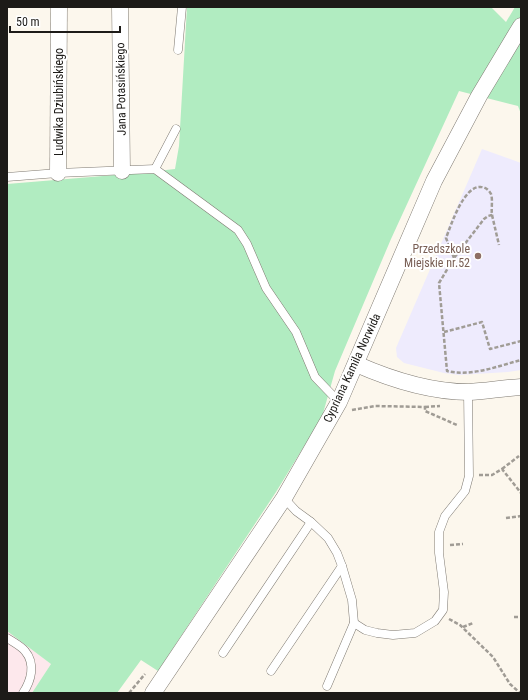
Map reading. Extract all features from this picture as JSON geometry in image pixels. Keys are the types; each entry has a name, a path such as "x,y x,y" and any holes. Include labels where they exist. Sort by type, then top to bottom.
{"street":[{"name":"Ludwika Dziubińskiego","path":"58,173 59,7"},
{"name":"Jana Potasińskiego","path":"120,7 122,171"},
{"name":"Cypriana Kamila Norwida","path":"153,693 284,498 339,402 434,181 479,96 521,26"},
{"path":"356,364 407,384 468,392 521,386"}],"lane":[{"path":"178,50 182,7"},
{"path":"155,170 176,129"},
{"path":"7,177 58,173 155,170 238,230 247,244 266,288 296,332 315,377 339,402"},
{"path":"354,623 364,630 377,633 393,635 414,633 434,621 443,610 444,592 439,553 439,532 445,516 465,491 469,476 468,392"},
{"path":"284,498 296,511 311,522 328,538 337,553 352,600 354,623 327,686"},
{"path":"223,653 311,522"},
{"path":"271,670 342,566"},
{"path":"7,638 25,651 31,661 32,676 23,693"}],"path":[{"path":"454,258 446,238 461,204 469,191 479,186 488,190 491,194 492,215 499,245"},
{"path":"492,215 484,219 454,258 439,283 447,370 453,372 473,372 521,360"},
{"path":"444,332 482,322 490,349 521,341"},
{"path":"352,410 375,406 425,407 425,411 458,425 463,430 468,431"},
{"path":"492,475 519,456"},
{"path":"502,469 521,493"},
{"path":"506,518 521,516"},
{"path":"514,617 521,617"},
{"path":"457,622 493,657 510,684 520,693"},
{"path":"462,627 473,623"},
{"path":"129,693 145,674"}],"shaded area":[{"name":"Przedszkole Miejskie nr.52","path":"482,149 521,163 521,370 459,375 444,373 404,363 397,357 396,348"},
{"path":"7,631 51,664 32,693 7,693"}],"green space":[{"path":"187,7 491,7 506,22 515,7 521,7 521,114 518,106 459,91 391,239 335,371 322,417 276,492 158,671 141,660 117,693 32,693 51,664 7,631 7,184 175,169 179,146"}],"place":[{"name":"Przedszkole Miejskie nr.52","path":"478,256"}]}
